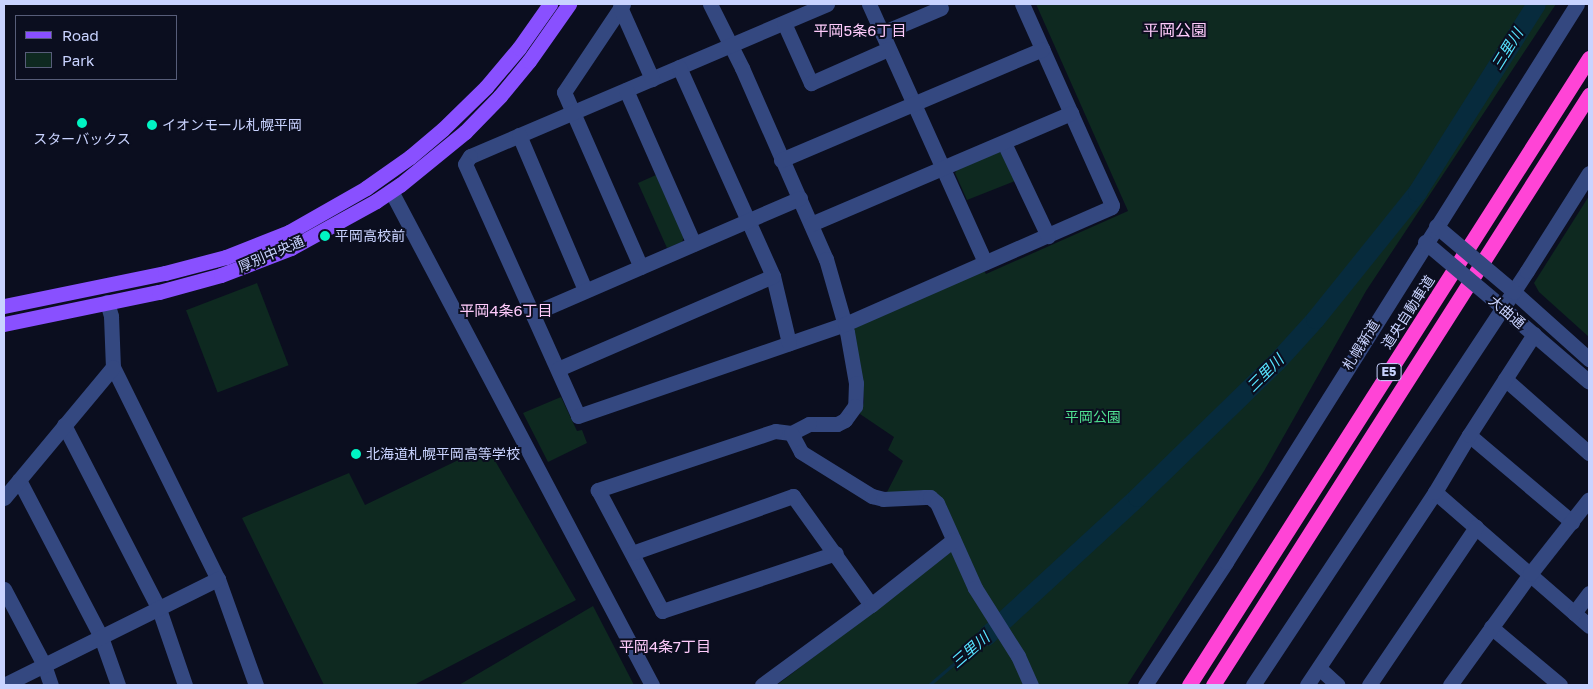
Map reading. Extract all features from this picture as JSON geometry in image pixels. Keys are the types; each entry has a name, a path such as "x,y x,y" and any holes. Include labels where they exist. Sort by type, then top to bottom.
{"highway":[{"name":"道央自動車道","path":"1189,685 1589,58"},
{"name":"E5","path":"1212,685 1589,95"}],"main road":[{"name":"厚別中央通","path":"4,306 165,273 226,257 296,228 366,188 410,157 443,129 486,87 519,48 550,4"},
{"name":"厚別中央通","path":"4,324 159,292 221,275 291,248 391,191 465,132 500,96 529,61 569,4"}],"street":[{"path":"710,4 742,68 826,259 845,324 856,383 855,406 845,420 837,424 809,424 791,433 776,431 598,490 662,611 836,553"},
{"path":"827,4 470,156 465,164 578,416 845,324 1048,236 1112,205 1022,4"},
{"path":"869,4 985,262"},
{"name":"札幌新道","path":"1145,685 1226,562 1425,242 1577,4"},
{"path":"622,5 652,79"},
{"path":"622,5 564,92 641,267"},
{"path":"882,33 941,8"},
{"path":"784,23 811,83 888,49"},
{"path":"782,160 1042,49"},
{"path":"679,67 773,276 790,343"},
{"path":"626,90 694,244"},
{"path":"811,224 1071,113"},
{"path":"519,135 585,290"},
{"path":"1004,143 1048,236"},
{"path":"1253,685 1514,292 1589,173"},
{"path":"391,191 652,685"},
{"path":"532,314 800,198"},
{"name":"大曲通","path":"1436,226 1589,359"},
{"name":"大曲通","path":"1425,242 1589,382"},
{"path":"558,370 773,276"},
{"path":"107,302 111,316 113,368 218,579 256,685"},
{"path":"1308,685 1435,492 1469,434 1534,334"},
{"path":"4,498 113,368"},
{"path":"1505,379 1589,452"},
{"path":"64,425 158,609 185,685"},
{"path":"791,433 801,452 872,496 884,500 930,497 936,503 986,608 1006,637 1031,685"},
{"path":"1469,434 1572,522"},
{"path":"19,480 101,637 118,685"},
{"path":"1435,492 1589,626"},
{"path":"632,553 793,496 872,605"},
{"path":"1452,685 1530,574 1589,499"},
{"path":"1369,685 1476,527"},
{"path":"762,685 872,605 953,540"},
{"path":"4,685 218,579"},
{"path":"4,589 44,665 51,685"},
{"path":"1574,613 1589,593"},
{"path":"1492,627 1560,685"},
{"path":"1318,668 1338,685"}],"green space":[{"name":"平岡公園","path":"1036,4 1556,4 1366,291 1264,471 1127,685 777,685 962,543 940,498 886,494 903,461 888,450 894,437 860,414 864,402 863,386 852,328 982,268 986,274 1128,211"},
{"path":"998,151 1003,154 1015,181 967,200 955,173 957,170"},
{"path":"656,175 684,237 682,242 667,248 638,183"},
{"path":"1589,196 1589,337 1539,292 1534,283"},
{"path":"257,283 289,365 218,392 186,310"},
{"path":"561,397 577,431 582,430 587,443 548,462 523,413"},
{"path":"475,452 494,459 576,600 414,685 324,685 242,518 349,473 365,505"},
{"path":"593,606 634,685 459,685"}],"waterway":[{"name":"三里川","path":"986,636 1137,497 1276,362 1315,319 1417,192 1536,4"},
{"name":"三里川","path":"929,685 986,636"}],"place":[{"name":"スターバックス","path":"82,123"},
{"name":"イオンモール札幌平岡","path":"152,125"},
{"name":"平岡高校前","path":"325,236"},
{"name":"北海道札幌平岡高等学校","path":"356,454"}],"district":[{"name":"平岡公園","path":"1175,30"},
{"name":"平岡5条6丁目","path":"860,31"},
{"name":"平岡4条6丁目","path":"506,311"},
{"name":"平岡4条7丁目","path":"665,647"}]}
